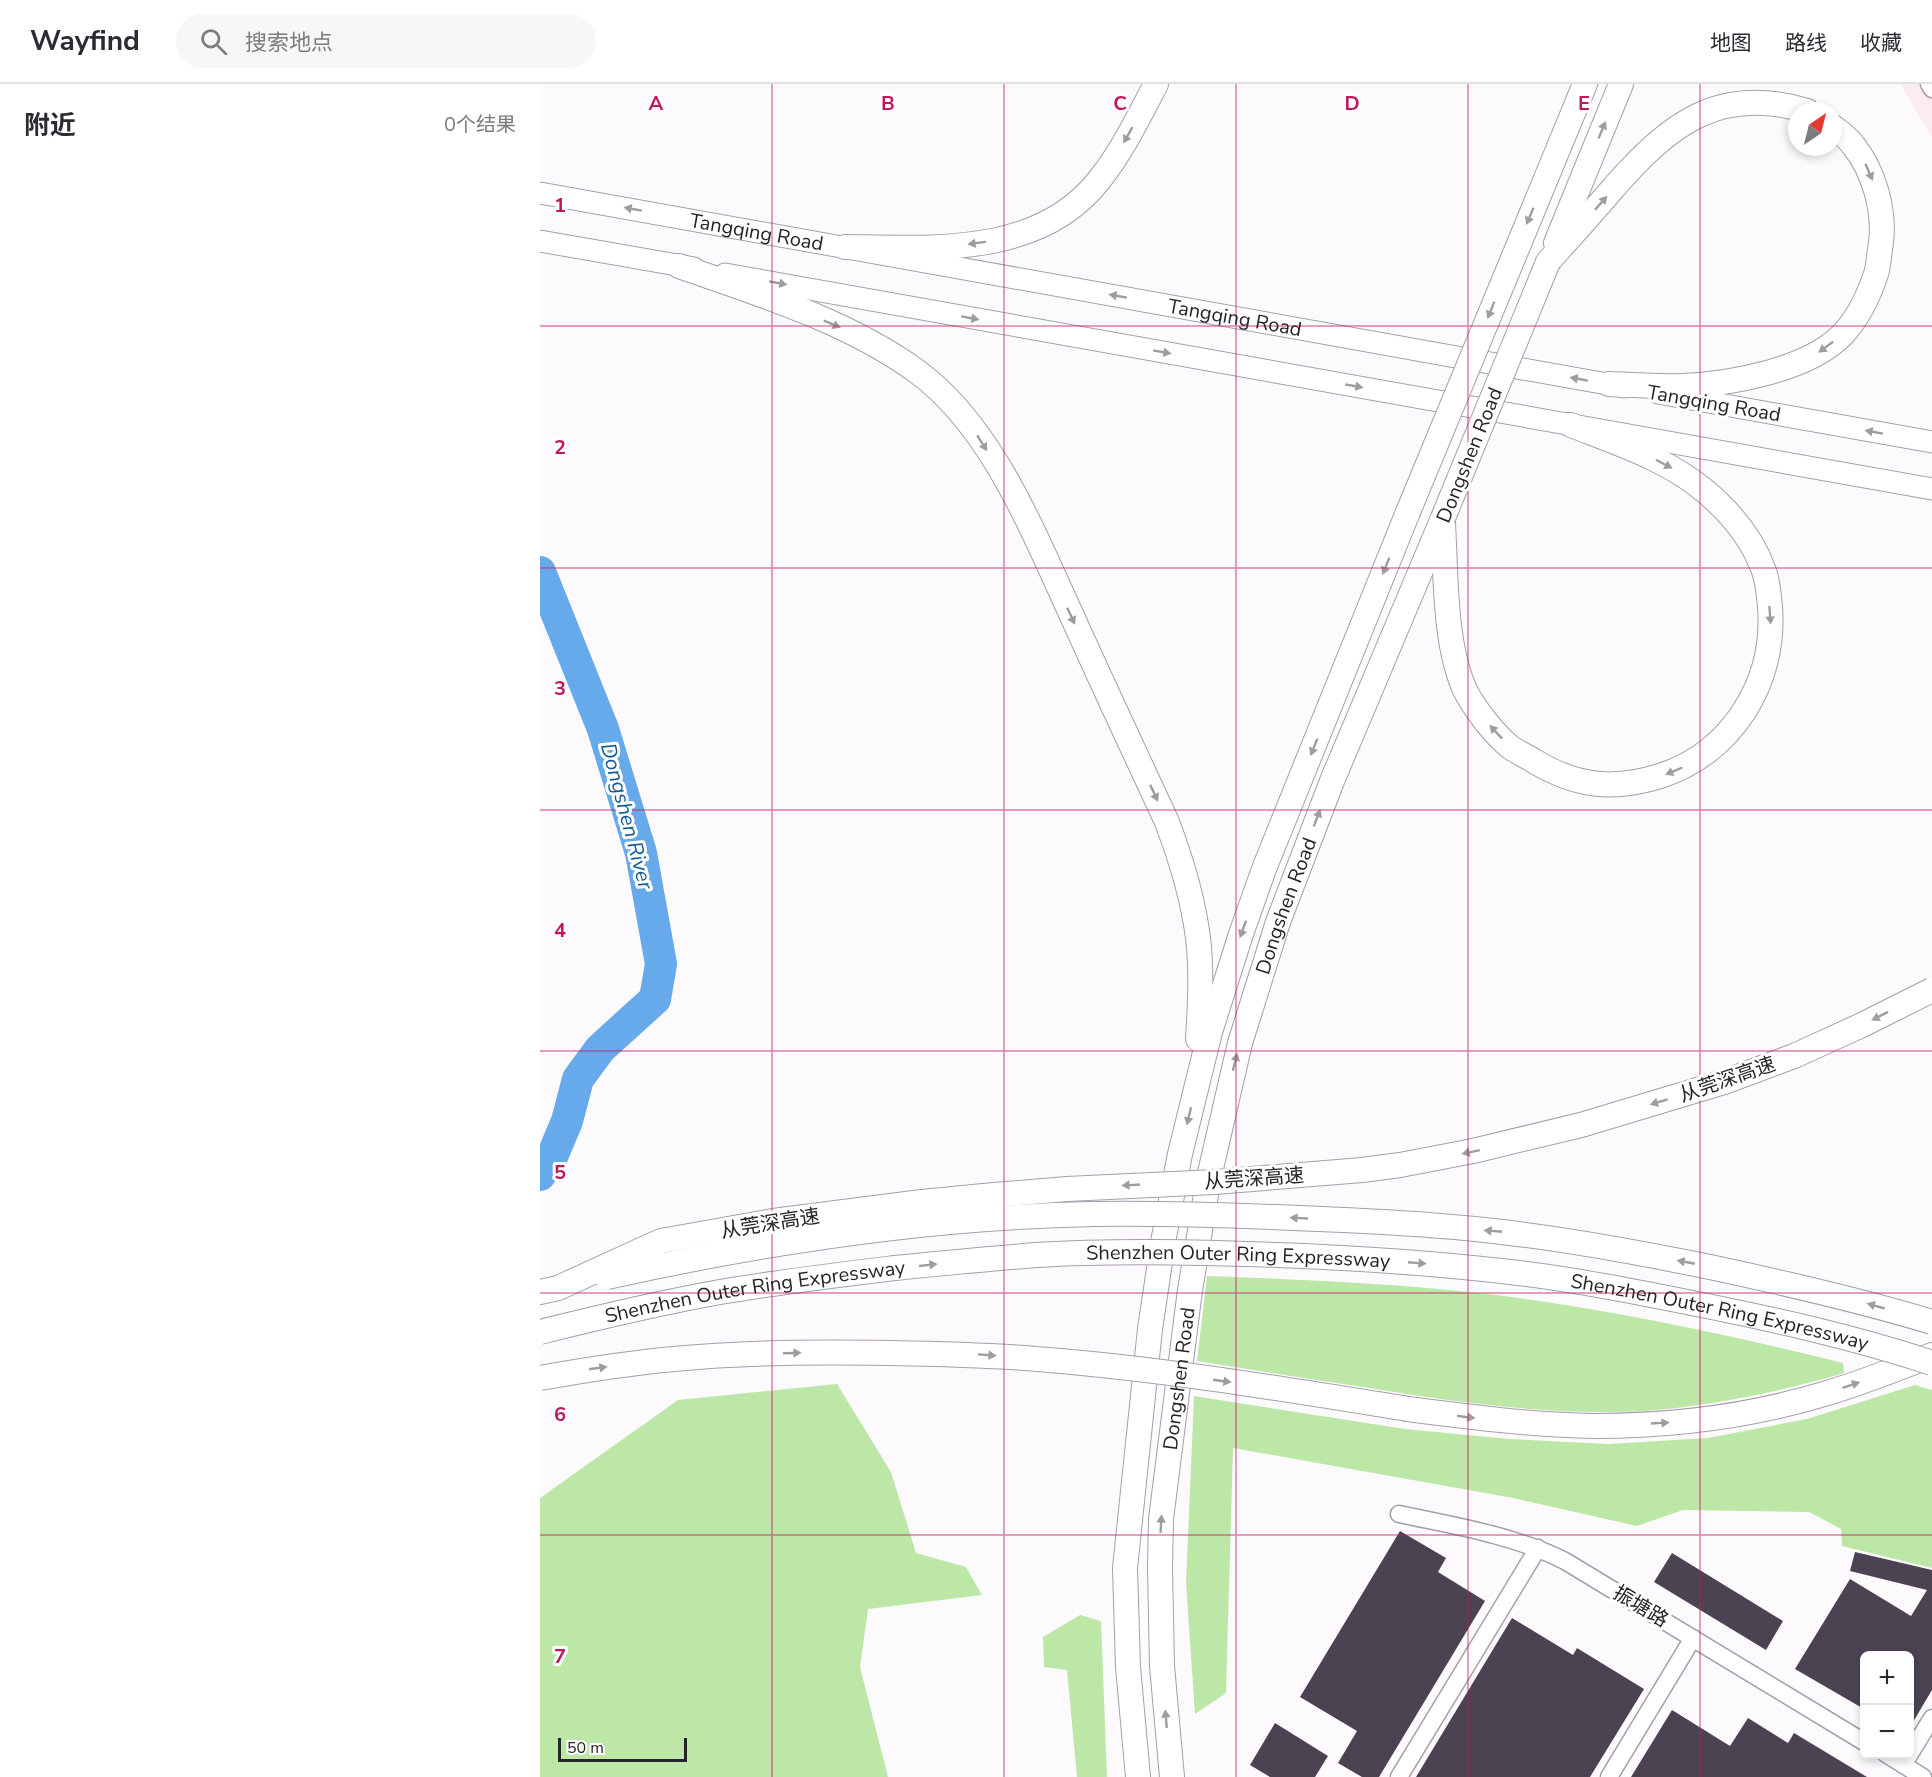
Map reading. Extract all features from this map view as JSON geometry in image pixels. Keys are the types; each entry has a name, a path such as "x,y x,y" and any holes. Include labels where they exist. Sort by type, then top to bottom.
{"highway":[{"path":"845,248 918,248 980,244 1033,230 1049,222 1079,201 1100,180 1120,150 1156,84"},
{"name":"Dongshen Road","path":"1138,1777 1128,1667 1125,1568 1150,1329 1180,1154 1196,1086 1224,982 1264,869 1408,512 1585,84"},
{"name":"Dongshen Road","path":"1172,1777 1162,1666 1161,1519 1190,1290 1209,1177 1240,1043 1278,922 1332,781 1443,518 1621,84"},
{"path":"1548,262 1644,154 1692,114 1718,103 1747,99 1777,101 1788,105"},
{"path":"1609,384 1682,386 1755,375 1788,367 1814,356 1843,334 1863,306 1876,273 1882,236 1879,203 1870,170 1853,144 1842,135"},
{"path":"679,266 807,313 885,350 917,372 972,426 1028,522 1167,822 1181,861 1198,938 1201,982 1196,1086"},
{"path":"1443,518 1451,640 1456,664 1466,691 1486,721 1510,747 1564,777 1588,784 1616,785 1645,781 1672,772 1696,760 1719,741 1741,718 1763,673 1771,624 1765,572 1740,527 1706,491 1670,467 1641,452 1571,425"},
{"name":"从莞深高速","path":"549,1290 660,1241 773,1221 901,1204 994,1195 1215,1182 1362,1170 1409,1164 1482,1149 1581,1125 1724,1082 1794,1056 1932,990"},
{"name":"Shenzhen Outer Ring Expressway","path":"549,1290 674,1262 793,1241 911,1227 1061,1215 1213,1215 1415,1225 1516,1233 1575,1242 1782,1282 1932,1322"},
{"name":"Shenzhen Outer Ring Expressway","path":"540,1332 721,1292 827,1276 1038,1255 1197,1252 1408,1263 1503,1271 1565,1280 1772,1320 1824,1332 1932,1363"},
{"path":"540,1378 665,1360 753,1354 832,1352 975,1354 1121,1367 1481,1419 1594,1426 1671,1422 1747,1412 1822,1394 1932,1355"}],"main road":[{"name":"Tangqing Road","path":"540,193 1932,442"},
{"path":"540,241 1932,489"}],"street":[{"path":"1929,84 1932,89"},
{"name":"振塘路","path":"1399,1514 1511,1539 1538,1548 1565,1561 1860,1740"},
{"path":"1399,1777 1538,1548"},
{"path":"1609,1777 1693,1638"},
{"path":"1903,1765 1932,1718"},
{"path":"1893,1759 1923,1777"}],"shaded area":[{"path":"1900,84 1932,84 1932,137"}],"green space":[{"path":"1207,1276 1406,1286 1566,1305 1685,1327 1843,1363 1844,1373 1745,1397 1695,1406 1644,1411 1538,1410 1398,1393 1197,1361"},
{"path":"837,1384 891,1472 916,1553 966,1567 982,1595 868,1609 860,1667 888,1777 540,1777 540,1498 678,1400"},
{"path":"1915,1385 1932,1390 1932,1568 1842,1546 1841,1529 1809,1512 1683,1510 1637,1526 1513,1498 1233,1448 1226,1693 1195,1714 1186,1583 1194,1396 1405,1429 1509,1439 1608,1444 1708,1438 1807,1419"},
{"path":"1080,1615 1101,1621 1107,1777 1077,1777 1067,1670 1044,1667 1043,1637"}],"building":[{"path":"1400,1531 1446,1558 1438,1572 1485,1601 1379,1777 1362,1777 1338,1763 1357,1731 1300,1697"},
{"path":"1855,1552 1932,1570 1932,1690 1914,1720 1914,1651 1860,1651 1860,1707 1795,1669 1850,1579 1911,1616 1927,1590 1850,1571"},
{"path":"1672,1553 1783,1621 1766,1650 1654,1582"},
{"path":"1512,1618 1573,1655 1577,1648 1644,1689 1590,1777 1416,1777"},
{"path":"1672,1710 1730,1746 1748,1718 1788,1743 1794,1733 1867,1777 1631,1777"},
{"path":"1275,1723 1328,1756 1315,1777 1270,1777 1250,1765"}],"waterway":[{"name":"Dongshen River","path":"540,572 603,729 641,853 661,964 655,999 600,1049 578,1079 567,1121 551,1159 540,1175"}]}
